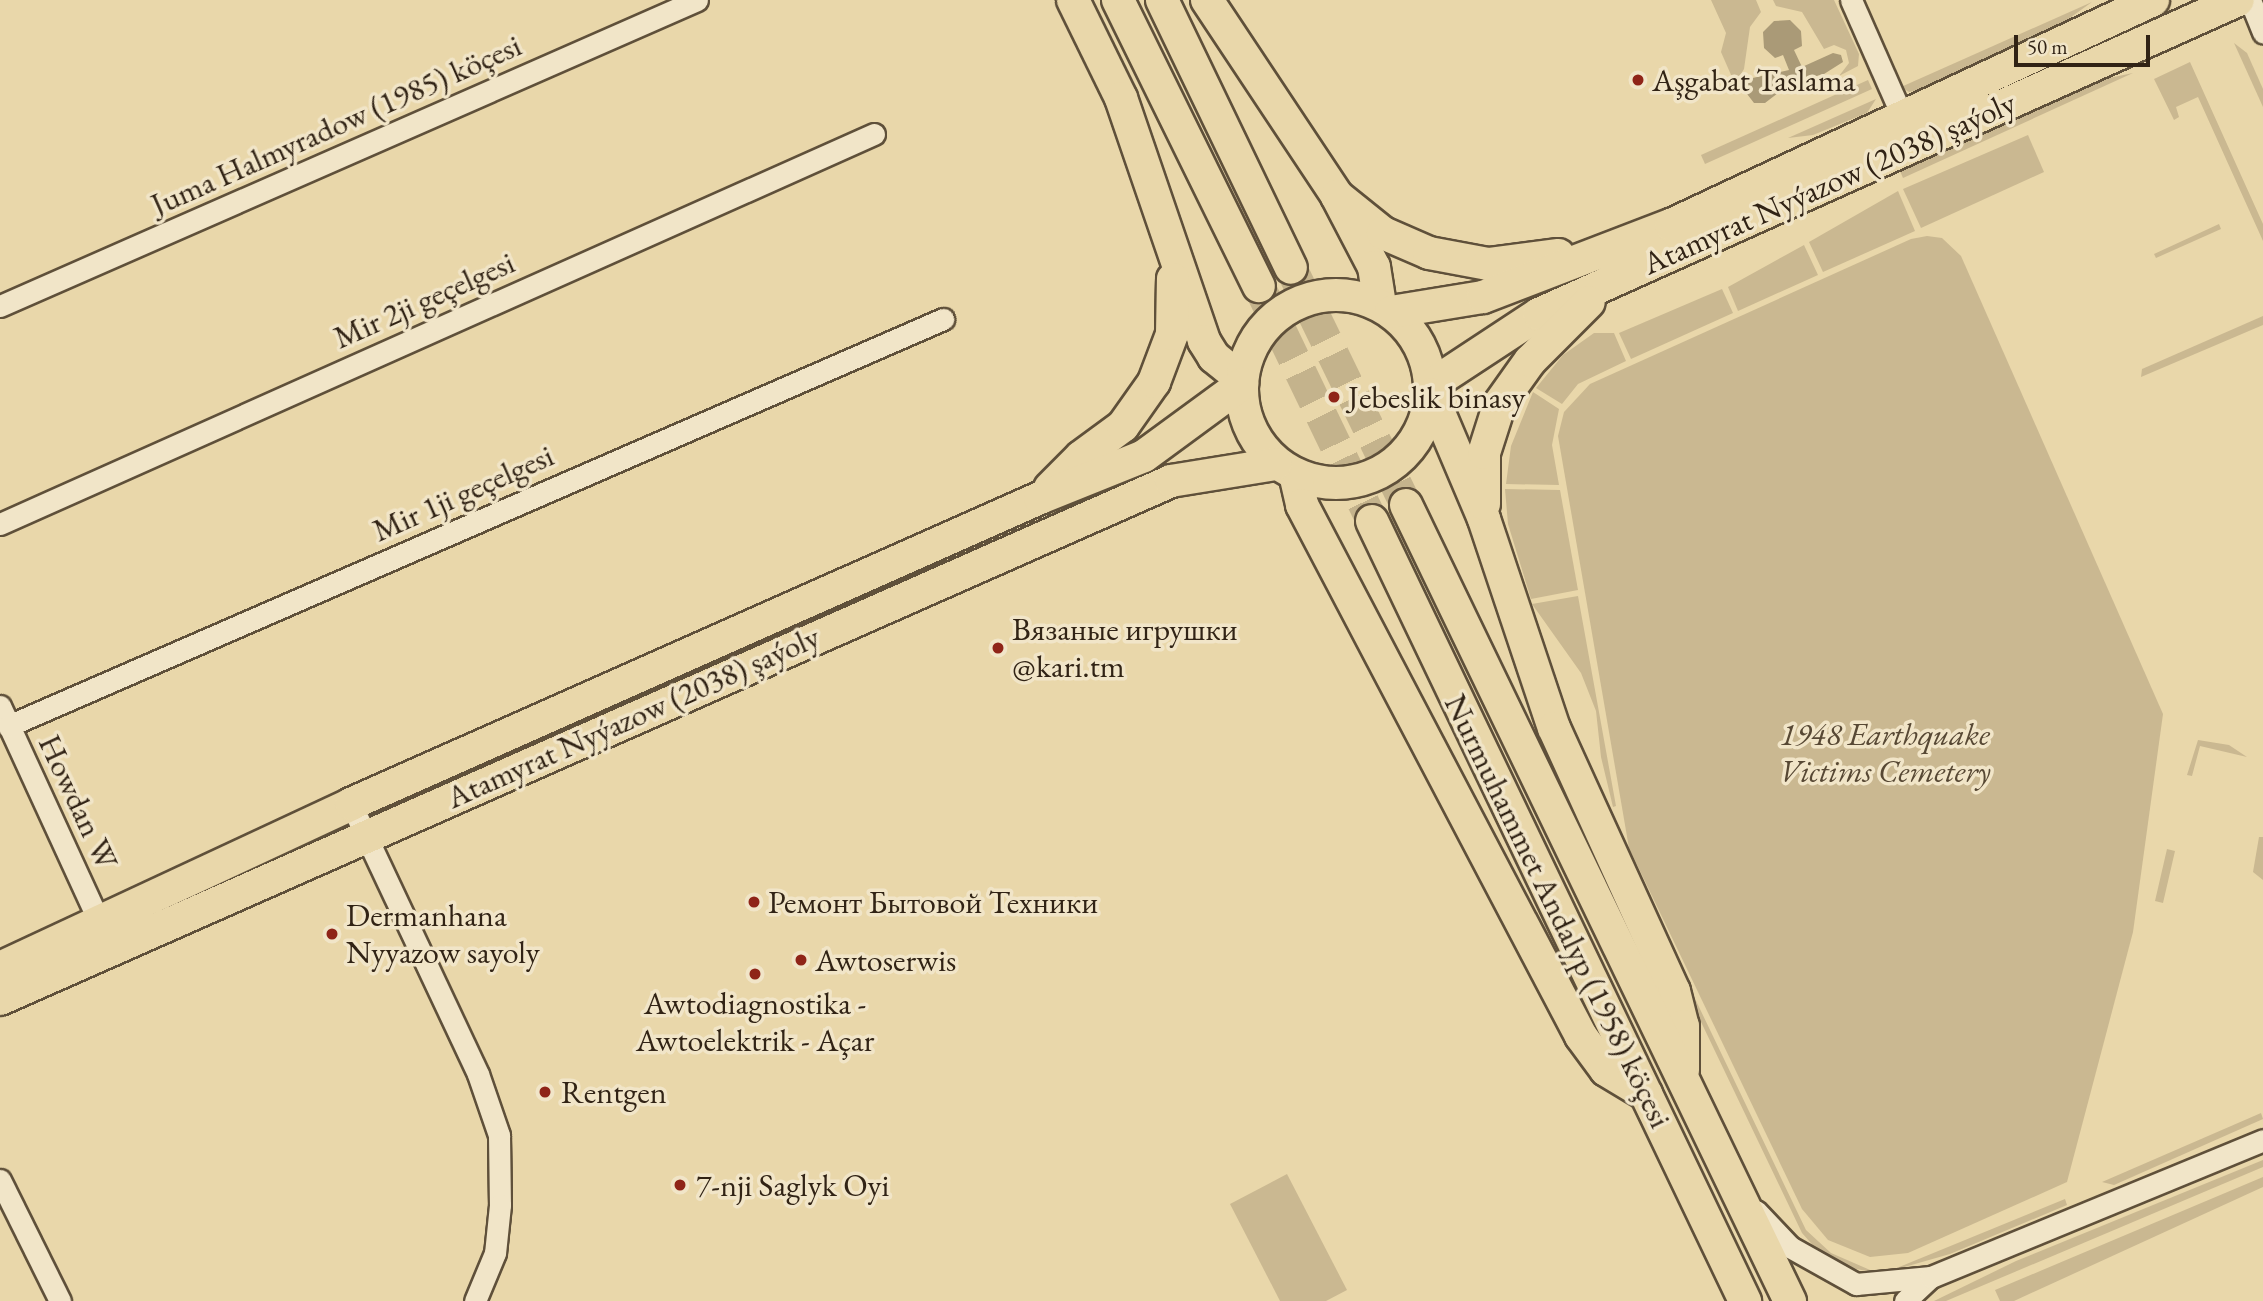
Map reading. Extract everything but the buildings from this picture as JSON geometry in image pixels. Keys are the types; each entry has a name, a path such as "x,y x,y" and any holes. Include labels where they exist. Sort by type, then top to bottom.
{"main road":[{"path":"1073,0 1121,98 1173,261 1204,341 1214,356 1242,382"},
{"path":"1118,0 1259,286"},
{"path":"1162,0 1291,268"},
{"path":"1207,0 1337,196 1374,267 1386,309 1418,342 1431,389 1484,519 1554,728 1674,991 1683,1026 1682,1078"},
{"name":"Atamyrat Nyýazow (2038) şaýoly","path":"1386,309 1483,298 1671,225 2153,0"},
{"name":"Atamyrat Nyýazow (2038) şaýoly","path":"1431,389 1539,314 2238,0"},
{"path":"1337,196 1383,233 1410,246 1488,264 1541,260 1671,225"},
{"path":"1040,498 1081,457 1123,426 1154,383 1172,334 1173,261"},
{"path":"1484,519 1484,453 1500,403 1557,330 1624,275"},
{"path":"1386,309 1336,295 1292,306 1258,337 1242,382 1248,425 1285,469 1581,1036 1606,1070 1646,1094"},
{"name":"Atamyrat Nyýazow (2038) şaýoly","path":"0,999 106,937 351,804 1040,498 1144,456 1242,382"},
{"path":"1285,469 1340,484 1378,474 1409,449 1427,414 1431,389"},
{"name":"Atamyrat Nyýazow (2038) şaýoly","path":"0,968 106,937 366,835 1171,481 1285,469"},
{"name":"Nurmuhammet Andalyp (1958) köçesi","path":"1406,505 1790,1301"},
{"name":"Nurmuhammet Andalyp (1958) köçesi","path":"1372,521 1745,1301"}],"street":[{"name":"Juma Halmyradow (1985) köçesi","path":"0,306 697,0"},
{"path":"1851,0 1915,146"},
{"path":"2250,0 2263,32"},
{"name":"Mir 2ji geçelgesi","path":"0,524 874,134"},
{"name":"Mir 1ji geçelgesi","path":"4,716 943,318"},
{"name":"Howdan W","path":"4,716 106,937"},
{"path":"351,804 478,1074 499,1135 500,1205 495,1254 475,1301"},
{"path":"1905,1301 1931,1277 2263,1140"},
{"path":"0,1180 60,1301"},
{"name":"Nurmuhammet Andalyp (1958) köçesi","path":"1733,1183 1790,1247 1832,1273 1856,1284 1931,1277"}],"green space":[{"path":"1711,0 1756,0 1761,12 1750,27 1744,69 1735,84 1721,52 1726,33"},
{"path":"1773,0 1834,0 1859,54 1858,66 1839,76 1849,63 1846,50 1834,45 1824,49 1802,12 1776,6"},
{"path":"2092,2 2053,30 1918,90 1909,92 1901,87"},
{"path":"2234,43 2247,53 2263,89 2263,107"},
{"path":"2190,62 2263,224 2263,241 2198,97 2176,107 2179,117 2174,120 2154,79"},
{"path":"2133,73 1903,178 1900,171 2104,79"},
{"path":"1868,80 1872,89 1705,164 1701,155"},
{"path":"1876,99 1867,113 1813,135 1788,138"},
{"path":"2028,135 2044,172 1921,228 1903,189"},
{"path":"1898,191 1915,231 1823,272 1809,242"},
{"path":"2219,224 2221,229 2156,258 2154,254"},
{"name":"1948 Earthquake Victims Cemetery","path":"1927,236 1942,238 1961,256 2163,714 2133,932 2067,1182 1908,1253 1870,1257 1828,1240 1802,1209 1629,848 1558,436 1564,412 1590,384 1911,239"},
{"path":"1804,245 1818,275 1738,311 1728,287"},
{"path":"1722,289 1733,313 1631,359 1619,333"},
{"path":"2263,316 2263,325 2141,377 2142,369"},
{"path":"1594,333 1614,333 1626,361 1578,384 1562,404 1536,388 1563,355"},
{"path":"1533,392 1559,409 1552,445 1559,485 1506,484 1511,446"},
{"path":"1505,489 1560,490 1578,590 1531,599 1508,524"},
{"path":"1578,596 1616,806 1613,807 1601,757 1596,711 1581,673 1532,604"},
{"path":"2198,740 2229,745 2247,757 2200,746 2192,776 2187,775"},
{"path":"2259,837 2263,837 2263,880 2253,872"},
{"path":"2167,849 2175,851 2163,903 2155,901"},
{"path":"1640,884 1806,1230 1831,1253 1877,1273 1846,1267 1818,1251 1802,1233 1636,886"},
{"path":"2261,1113 2263,1119 2114,1185 2102,1182"},
{"path":"2263,1160 2263,1167 1946,1301 1934,1301 2016,1261"},
{"path":"1287,1174 1347,1290 1326,1301 1280,1301 1230,1204"},
{"path":"2263,1177 2263,1187 2014,1301 2000,1301 1995,1290"},
{"path":"2065,1199 2067,1205 1950,1254 1887,1272"}],"shaded area":[{"path":"1790,20 1801,31 1802,46 1794,50 1802,67 1833,53 1841,55 1843,62 1824,74 1791,83 1765,103 1754,103 1744,90 1748,79 1789,70 1783,55 1775,58 1764,48 1763,32 1774,21"}],"tunnel":[{"path":"1291,268 1406,505"},
{"path":"1259,286 1372,521"}],"place":[{"name":"Aşgabat Taslama","path":"1638,80"},
{"name":"Jebeslik binasy","path":"1334,397"},
{"name":"Вязаные игрушки @kari.tm","path":"998,648"},
{"name":"Ремонт Бытовой Техники","path":"754,902"},
{"name":"Dermanhana Nyyazow sayoly","path":"332,934"},
{"name":"Awtoserwis","path":"801,960"},
{"name":"Awtodiagnostika - Awtoelektrik - Açar","path":"755,974"},
{"name":"Rentgen","path":"545,1092"},
{"name":"7-nji Saglyk Oyi","path":"680,1185"}]}
